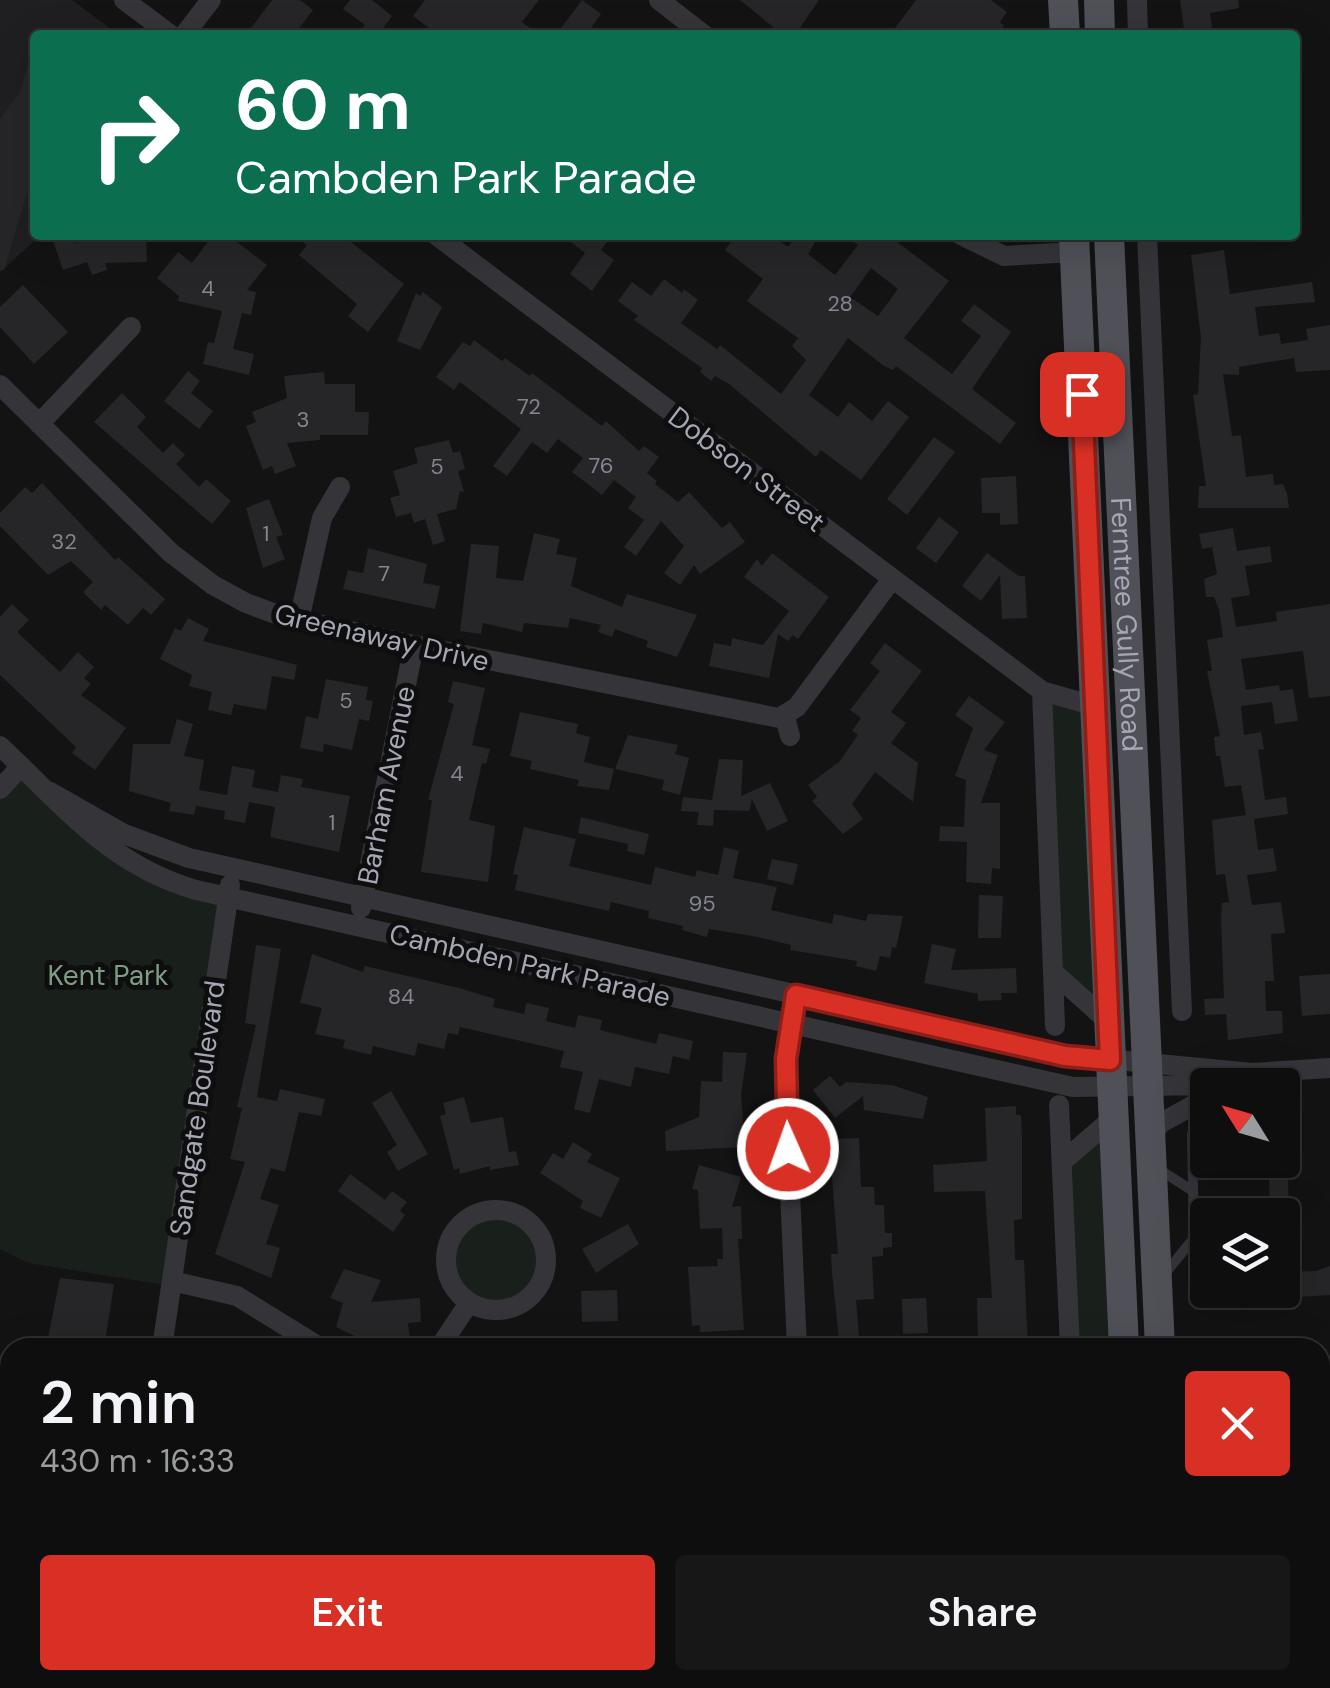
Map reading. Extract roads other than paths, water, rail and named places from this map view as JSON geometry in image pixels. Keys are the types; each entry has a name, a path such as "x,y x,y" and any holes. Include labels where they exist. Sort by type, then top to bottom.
{"main road":[{"path":"1063,0 1065,30"},
{"path":"1099,0 1100,30"},
{"name":"Ferntree Gully Road","path":"1110,240 1160,1338"},
{"name":"Ferntree Gully Road","path":"1074,244 1124,1338"}],"street":[{"path":"124,0 164,30"},
{"path":"188,30 210,0"},
{"path":"659,0 698,30"},
{"path":"1137,0 1138,30"},
{"name":"Dobson Street","path":"443,240 892,579 1051,693 1095,706"},
{"path":"971,240 1004,256 1074,244"},
{"name":"Ferntree Gully Road","path":"1147,240 1182,1011"},
{"path":"39,424 132,327"},
{"name":"Greenaway Drive","path":"0,386 196,574 246,603 300,620 414,646 762,717 787,726 892,579"},
{"path":"300,620 322,518 340,487"},
{"name":"Barham Avenue","path":"358,925 414,646"},
{"path":"1054,1026 1051,693 1093,668"},
{"name":"Cambden Park Parade","path":"0,746 92,836 123,860 174,883 1039,1080 1112,1089"},
{"path":"0,790 22,766"},
{"name":"Cambden Park Parade","path":"50,792 143,842 233,869 1042,1050 1112,1089"},
{"name":"Sandgate Boulevard","path":"164,1338 233,869"},
{"path":"1053,972 1110,1023"},
{"path":"1145,1016 1181,976"},
{"path":"796,995 785,1080 797,1338"},
{"path":"1039,1080 1042,1050"},
{"path":"1300,1070 1330,1068"},
{"path":"1062,1162 1112,1089 1149,1075 1190,1074"},
{"path":"1112,1089 1149,1075 1190,1082"},
{"path":"1059,1105 1070,1338"},
{"path":"1151,1150 1161,1123 1190,1107"},
{"path":"489,1210 523,1217 535,1228 547,1257 539,1288 515,1308 483,1310 469,1303 448,1276 449,1241 472,1216 489,1210"},
{"path":"172,1282 238,1296 305,1338"},
{"path":"446,1338 469,1303"}],"lane":[{"path":"1151,1150 1193,1190"},
{"path":"1157,1282 1194,1238 1193,1178"}],"park label":[{"name":"Kent Park","path":"108,975"}]}
